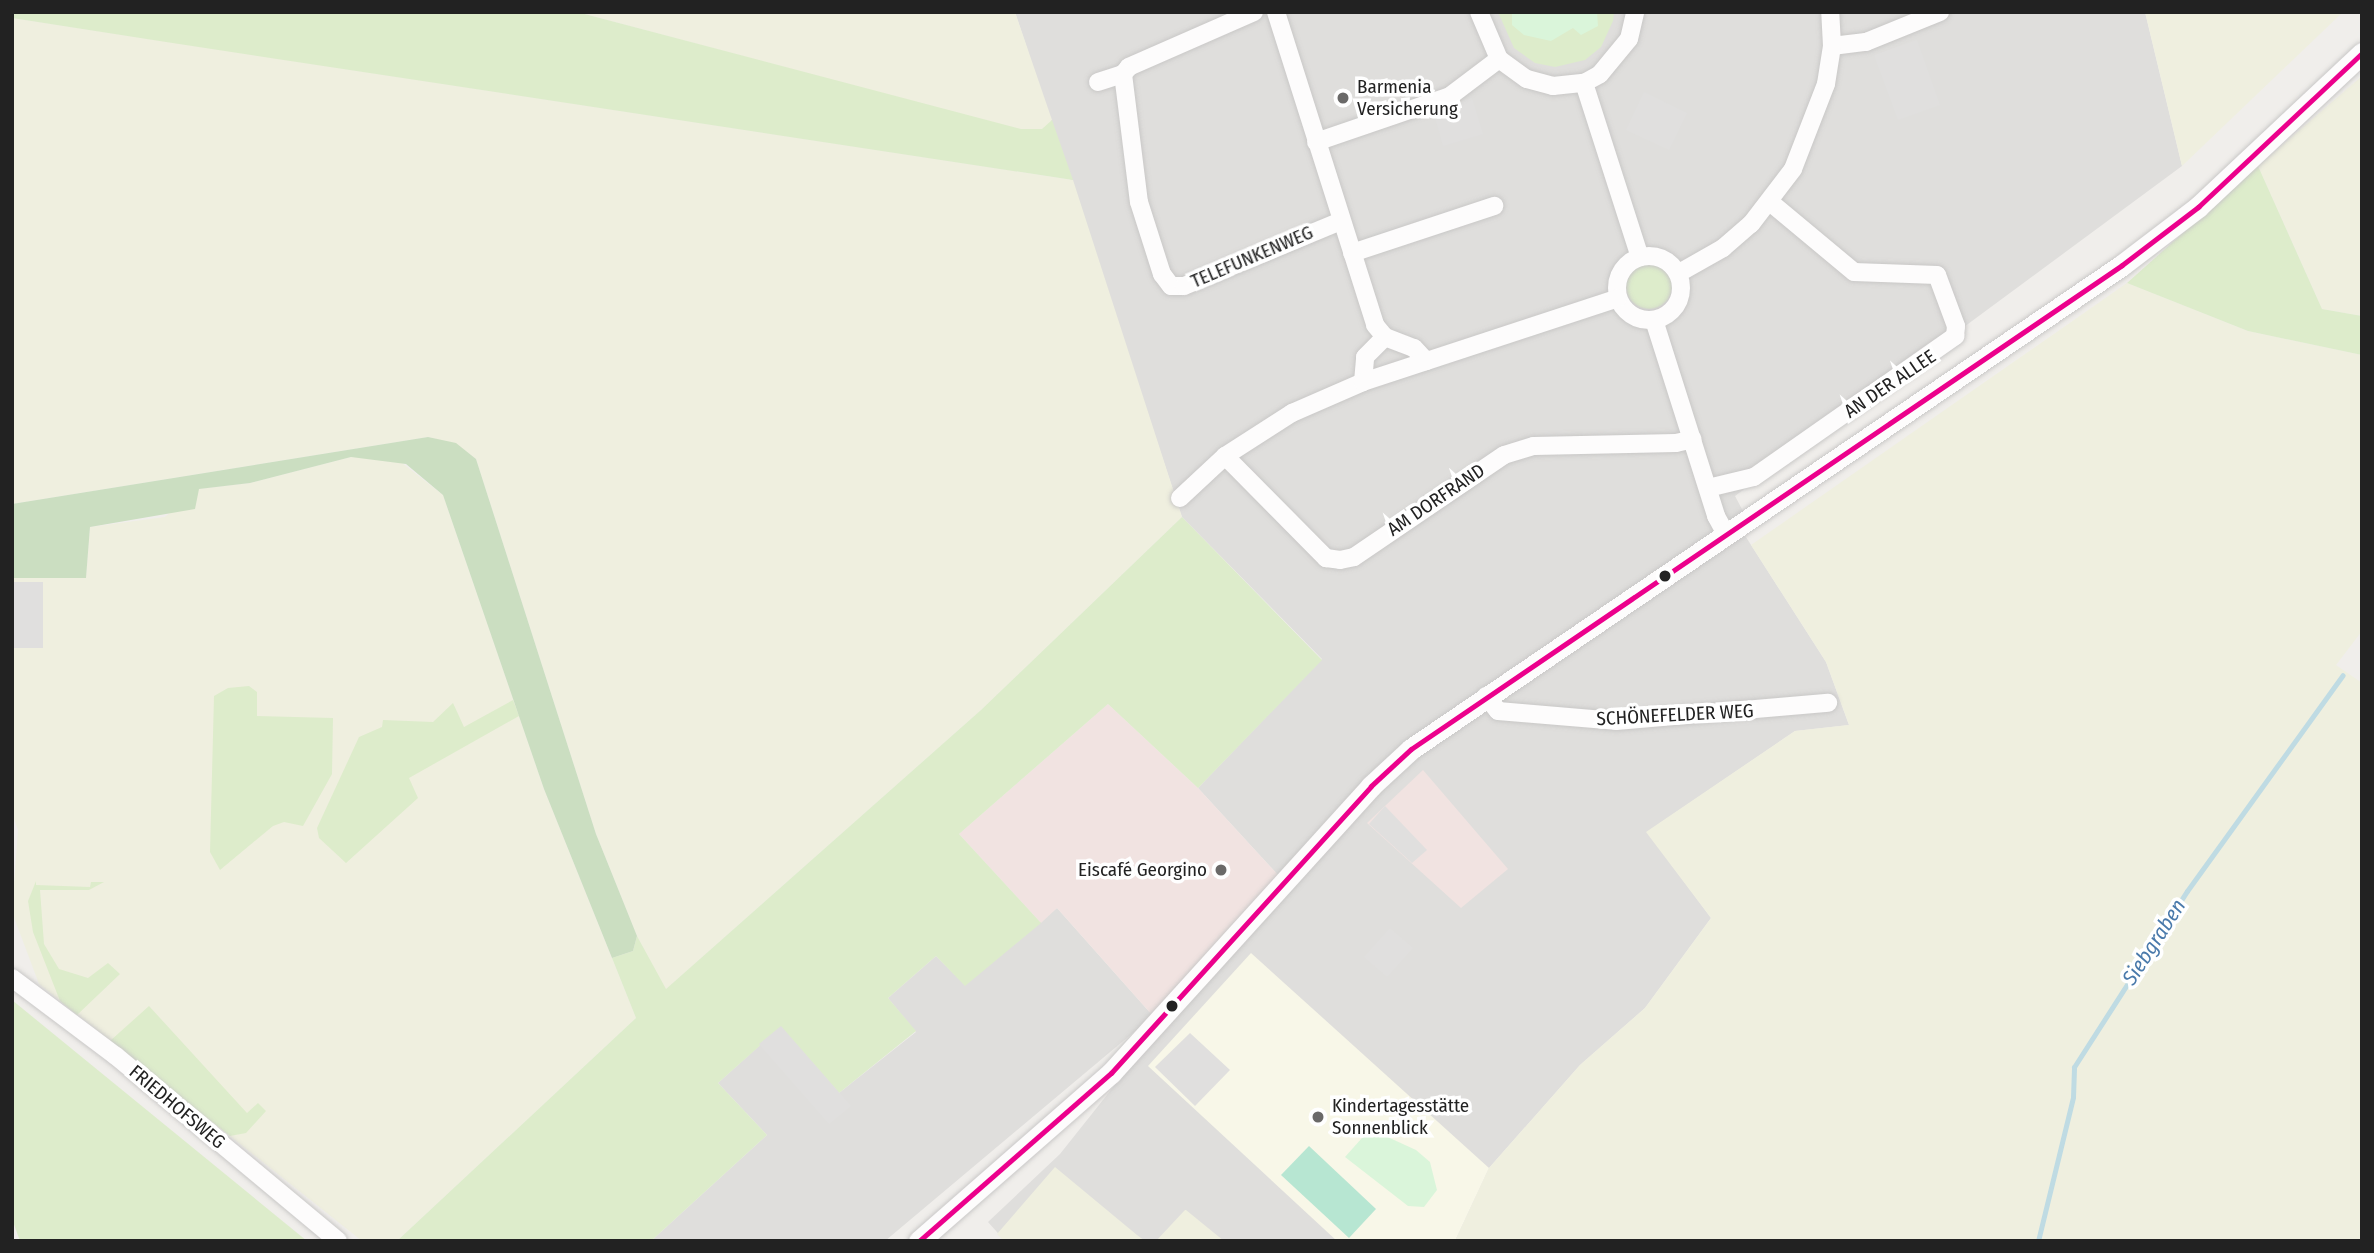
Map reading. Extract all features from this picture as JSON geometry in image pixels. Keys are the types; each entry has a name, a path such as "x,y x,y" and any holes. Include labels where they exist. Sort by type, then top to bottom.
{"street":[{"path":"1098,82 1124,74 1129,67 1254,12"},
{"path":"1276,12 1375,325 1385,338 1414,348 1426,361"},
{"path":"1479,12 1499,59 1527,79 1553,86 1584,83 1616,59 1629,39 1635,12"},
{"path":"1679,273 1723,248 1770,202 1809,139 1820,109 1832,46 1830,12"},
{"path":"1832,46 1866,42 1940,12"},
{"path":"919,1241 1111,1073 1390,767 1486,696 1727,536 2122,265 2198,207 2362,53"},
{"path":"1316,142 1450,96 1499,59"},
{"name":"TELEFUNKENWEG","path":"1124,74 1139,202 1162,274 1171,286 1184,286 1341,221"},
{"path":"1584,83 1640,257"},
{"name":"AN DER ALLEE","path":"1708,488 1754,477 1955,336 1956,326 1937,275 1854,272 1770,202"},
{"path":"1352,253 1494,206"},
{"path":"1640,257 1665,259 1679,273 1679,302 1673,311 1654,320 1636,318 1618,298 1618,278 1640,257"},
{"path":"1180,498 1225,456 1292,413 1363,382 1618,298"},
{"path":"1654,320 1708,488 1727,536"},
{"path":"1363,382 1366,357 1385,338"},
{"name":"AM DORFRAND","path":"1225,456 1326,558 1340,560 1354,557 1504,455 1534,446 1676,443 1693,439"},
{"name":"SCHÖNEFELDER WEG","path":"1486,696 1498,711 1616,721 1828,703"},
{"name":"FRIEDHOFSWEG","path":"12,978 116,1056 338,1241"}],"shaded area":[{"path":"1015,12 2145,12 2182,166 1735,496 1744,513 1372,772 1279,876 1198,788 1322,659 1182,517"},
{"path":"1917,40 1940,105 1898,120 1874,55"},
{"path":"1644,92 1687,113 1669,150 1626,130"},
{"path":"1472,98 1483,134 1443,146 1433,110"},
{"path":"1744,534 1826,662 1849,725 1795,731 1647,832 1711,918 1645,1008 1580,1065 1489,1168 1455,1241 1005,1241 988,1222 1060,1154 1126,1071 1369,802 1423,750"},
{"path":"12,582 43,582 43,648 12,648"},
{"path":"1108,704 1198,788 1279,876 1153,1016 1057,908 1041,923 959,834"},
{"path":"1423,770 1508,869 1461,908 1367,823"},
{"path":"1385,806 1427,850 1412,863 1369,824"},
{"path":"1057,908 1153,1016 885,1241 651,1241 767,1135 718,1083 781,1026 839,1093 916,1032 888,998 936,956 965,985"},
{"path":"1390,928 1413,948 1387,977 1364,957"},
{"name":"Kindertagesstätte Sonnenblick","path":"1251,953 1489,1168 1455,1241 1337,1241 1148,1066"},
{"path":"781,1026 851,1106 829,1124 759,1044"},
{"path":"1190,1033 1230,1070 1195,1106 1155,1067"}],"green space":[{"path":"12,12 577,12 1021,129 1042,129 1052,120 1073,180 12,18"},
{"path":"577,12 1015,12 1052,120 1042,130 1021,130"},
{"path":"1498,12 1614,12 1613,21 1601,47 1585,60 1555,67 1535,63 1514,48"},
{"path":"1512,12 1597,12 1598,26 1581,35 1573,28 1551,41 1524,35 1512,25"},
{"path":"2145,12 2343,12 2182,166"},
{"path":"12,18 1073,180 1182,517 981,710 665,990 637,936 596,834 476,459 456,444 428,437 12,504"},
{"path":"2362,76 2362,316 2322,309 2258,166"},
{"path":"2258,166 2322,309 2362,316 2362,355 2248,331 2127,283"},
{"path":"1649,263 1665,270 1672,286 1665,302 1649,309 1633,302 1626,286 1633,270"},
{"path":"2127,283 2248,331 2362,355 2362,631 2336,665 2362,683 2362,1241 1455,1241 1489,1168 1580,1065 1645,1008 1711,918 1646,832 1795,731 1849,725 1826,662 1751,545"},
{"path":"428,437 456,443 476,459 596,834 637,936 633,951 612,958 544,789 443,495 406,464 351,457 250,483 199,489 195,509 90,527 86,578 12,578 12,504"},
{"path":"351,457 397,459 443,495 544,789 636,1018 397,1241 362,1241 39,984 12,912 18,830 12,813 12,578 86,578 90,527 165,517 198,489 250,483"},
{"path":"1182,517 1322,660 1198,788 1108,704 959,834 1041,923 965,986 936,956 888,998 916,1031 839,1093 781,1027 718,1083 767,1135 651,1241 397,1241 636,1018 612,958 633,951 637,936 666,989 981,710"},
{"path":"249,686 257,692 257,716 333,718 332,774 303,826 284,822 273,826 220,870 210,852 214,696 228,688"},
{"path":"513,700 519,716 409,778 418,798 346,863 319,838 317,828 359,737 382,727 383,720 433,722 453,703 464,727"},
{"path":"36,881 36,885 90,887 91,882 104,882 89,890 40,890 44,944 59,969 88,978 108,963 120,974 77,1015 60,1001 33,932 28,901"},
{"path":"12,1000 307,1241 20,1241 12,1219"},
{"path":"149,1006 247,1113 258,1103 266,1111 246,1133 230,1136 110,1041"},
{"path":"1370,1129 1416,1150 1430,1162 1437,1190 1424,1207 1408,1206 1345,1157"},
{"path":"1309,1146 1376,1209 1349,1238 1281,1175"},
{"path":"1055,1167 1145,1241 1004,1241 997,1234"},
{"path":"1186,1210 1224,1241 1156,1241"}],"waterway":[{"name":"Siebgraben","path":"2038,1241 2073,1097 2074,1067 2187,891 2343,675"}],"transit line":[{"path":"919,1241 1111,1073 1371,786 1411,749 2122,265 2198,207 2362,53"}],"place":[{"name":"Barmenia Versicherung","path":"1343,98"},
{"name":"Eiscafé Georgino","path":"1221,870"},
{"name":"Kindertagesstätte Sonnenblick","path":"1318,1117"}]}
